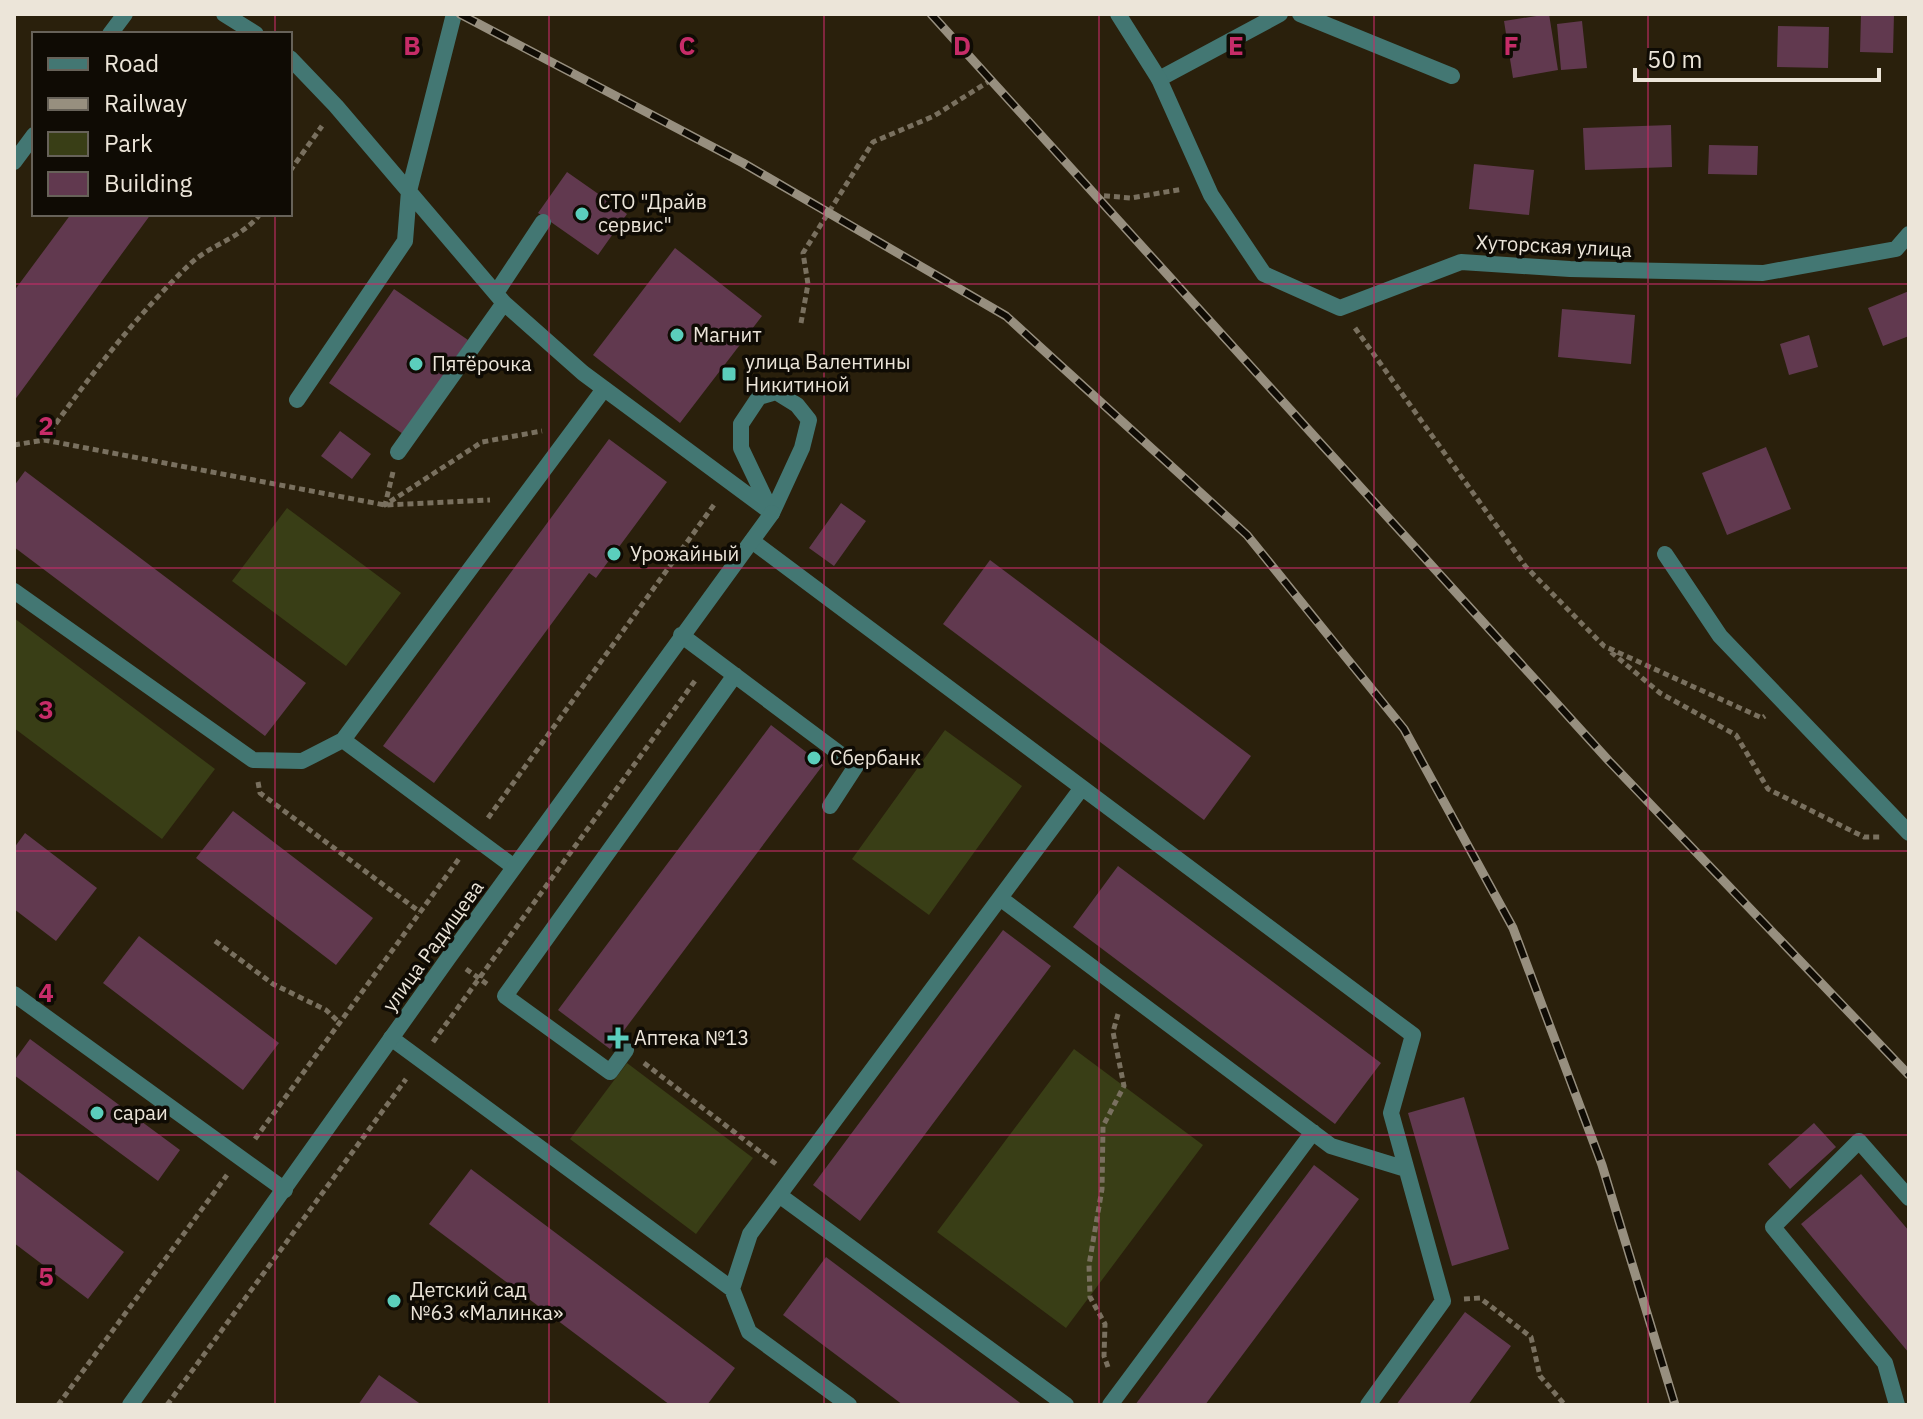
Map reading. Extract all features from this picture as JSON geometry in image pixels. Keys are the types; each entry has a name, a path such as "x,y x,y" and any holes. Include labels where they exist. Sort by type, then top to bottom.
{"street":[{"path":"112,32 125,14"},
{"path":"224,14 253,32"},
{"path":"297,400 405,241 409,191 454,14"},
{"path":"1118,14 1159,79 1211,195 1264,274 1340,308"},
{"path":"1159,79 1280,14"},
{"path":"1300,14 1452,76"},
{"path":"292,60 336,106 500,298 604,389 772,513"},
{"path":"14,162 32,138"},
{"path":"398,452 500,298 543,222"},
{"name":"Хуторская улица","path":"1340,308 1461,262 1570,269 1763,273 1896,249 1909,234"},
{"path":"14,591 253,760 302,761 343,740 604,389"},
{"name":"улица Радищева","path":"131,1405 449,957 772,513 802,448 809,420 797,405 776,392 759,397 741,424 741,448 772,513"},
{"path":"752,541 1413,1035 1391,1113 1443,1301 1368,1405"},
{"path":"1665,554 1720,636 1902,835"},
{"path":"681,635 856,766 830,806"},
{"path":"626,1050 610,1072 505,996 735,675"},
{"path":"343,740 514,867"},
{"path":"732,1289 750,1234 1081,789"},
{"path":"1000,898 1331,1146 1406,1169"},
{"path":"14,994 285,1190"},
{"path":"391,1038 732,1289 749,1332 849,1405"},
{"path":"1114,1400 1313,1132"},
{"path":"1897,1405 1885,1363 1773,1227 1859,1141 1909,1198"},
{"path":"779,1195 1066,1405"}],"path":[{"path":"801,323 808,284 803,253 873,142 934,116 991,80"},
{"path":"292,168 336,106"},
{"path":"1094,195 1131,198 1176,187 1211,195"},
{"path":"44,440 115,342 193,261 250,227 258,216"},
{"path":"1340,308 1526,567 1604,646 1660,693 1736,735 1768,789 1864,837 1902,835"},
{"path":"385,505 482,442 577,425"},
{"path":"14,445 44,440 385,505 522,499"},
{"path":"385,505 398,452"},
{"path":"58,1405 341,1024 731,482"},
{"path":"1604,646 1762,718 1785,704"},
{"path":"167,1405 712,657"},
{"path":"253,760 260,793 420,912"},
{"path":"215,941 273,984 326,1010 341,1024"},
{"path":"449,957 505,996"},
{"path":"1114,1400 1104,1356 1105,1324 1090,1297 1089,1265 1102,1189 1103,1126 1124,1086 1113,1032 1125,991"},
{"path":"626,1050 793,1177"},
{"path":"1443,1301 1480,1298 1531,1337 1540,1376 1565,1405"}],"green space":[{"path":"287,508 401,593 346,666 232,581"},
{"path":"14,618 215,769 162,839 14,728"},
{"path":"945,730 1022,786 929,915 852,859"},
{"path":"1074,1049 1203,1145 1066,1328 937,1232"},
{"path":"627,1063 753,1158 696,1234 570,1139"}],"building":[{"path":"1549,14 1558,70 1513,78 1504,21"},
{"path":"1861,14 1894,14 1893,53 1860,52"},
{"path":"1582,21 1587,68 1561,70 1557,24"},
{"path":"1778,26 1829,27 1828,68 1777,67"},
{"path":"1671,125 1672,167 1585,170 1583,128"},
{"path":"1709,145 1758,146 1757,175 1708,174"},
{"path":"1474,164 1534,170 1529,215 1469,209"},
{"name":"СТО \"Драйв сервис\"","path":"567,172 627,214 598,255 538,213"},
{"path":"70,216 150,216 14,401 14,291"},
{"name":"Магнит","path":"675,248 762,316 680,423 593,355"},
{"path":"394,289 468,340 403,434 329,383"},
{"path":"1909,291 1909,336 1883,346 1868,308"},
{"path":"1562,309 1635,315 1631,364 1558,357"},
{"path":"1809,335 1818,367 1789,375 1780,344"},
{"path":"340,431 371,454 352,479 321,456"},
{"path":"609,439 667,482 596,578 589,573 434,783 383,746"},
{"path":"1766,447 1791,509 1727,535 1702,473"},
{"path":"25,471 306,683 265,736 14,547 14,486"},
{"path":"841,503 866,521 834,566 809,548"},
{"path":"990,560 1251,756 1204,820 943,624"},
{"path":"771,725 823,765 610,1049 558,1010"},
{"path":"233,811 373,918 336,965 196,858"},
{"path":"25,833 97,888 56,941 14,909 14,848"},
{"path":"1118,866 1381,1063 1335,1124 1073,927"},
{"path":"1003,930 1051,966 860,1221 813,1185"},
{"path":"139,936 279,1043 243,1090 103,983"},
{"name":"сараи","path":"30,1039 180,1150 158,1181 14,1075 14,1061"},
{"path":"1464,1097 1509,1249 1452,1266 1408,1113"},
{"path":"1814,1123 1836,1147 1790,1189 1768,1164"},
{"path":"1314,1165 1359,1199 1205,1405 1135,1405"},
{"path":"14,1168 124,1252 88,1299 14,1243"},
{"path":"471,1169 735,1368 707,1405 670,1405 429,1224"},
{"path":"1861,1174 1909,1231 1909,1353 1801,1224"},
{"path":"826,1257 1023,1405 903,1405 783,1315"},
{"path":"1465,1312 1511,1346 1468,1405 1396,1405"},
{"path":"379,1375 422,1405 358,1405"}],"railway":[{"path":"460,14 743,163 1006,316 1247,535 1404,729 1513,928 1602,1165 1675,1405"},
{"path":"931,14 1609,761 1909,1075"}],"place":[{"name":"СТО \"Драйв сервис\"","path":"582,214"},
{"name":"Магнит","path":"677,335"},
{"name":"Пятёрочка","path":"416,364"},
{"name":"улица Валентины Никитиной","path":"729,374"},
{"name":"Урожайный","path":"614,554"},
{"name":"Сбербанк","path":"814,758"},
{"name":"Аптека №13","path":"618,1038"},
{"name":"сараи","path":"97,1113"},
{"name":"Детский сад №63 «Малинка»","path":"394,1301"}]}
